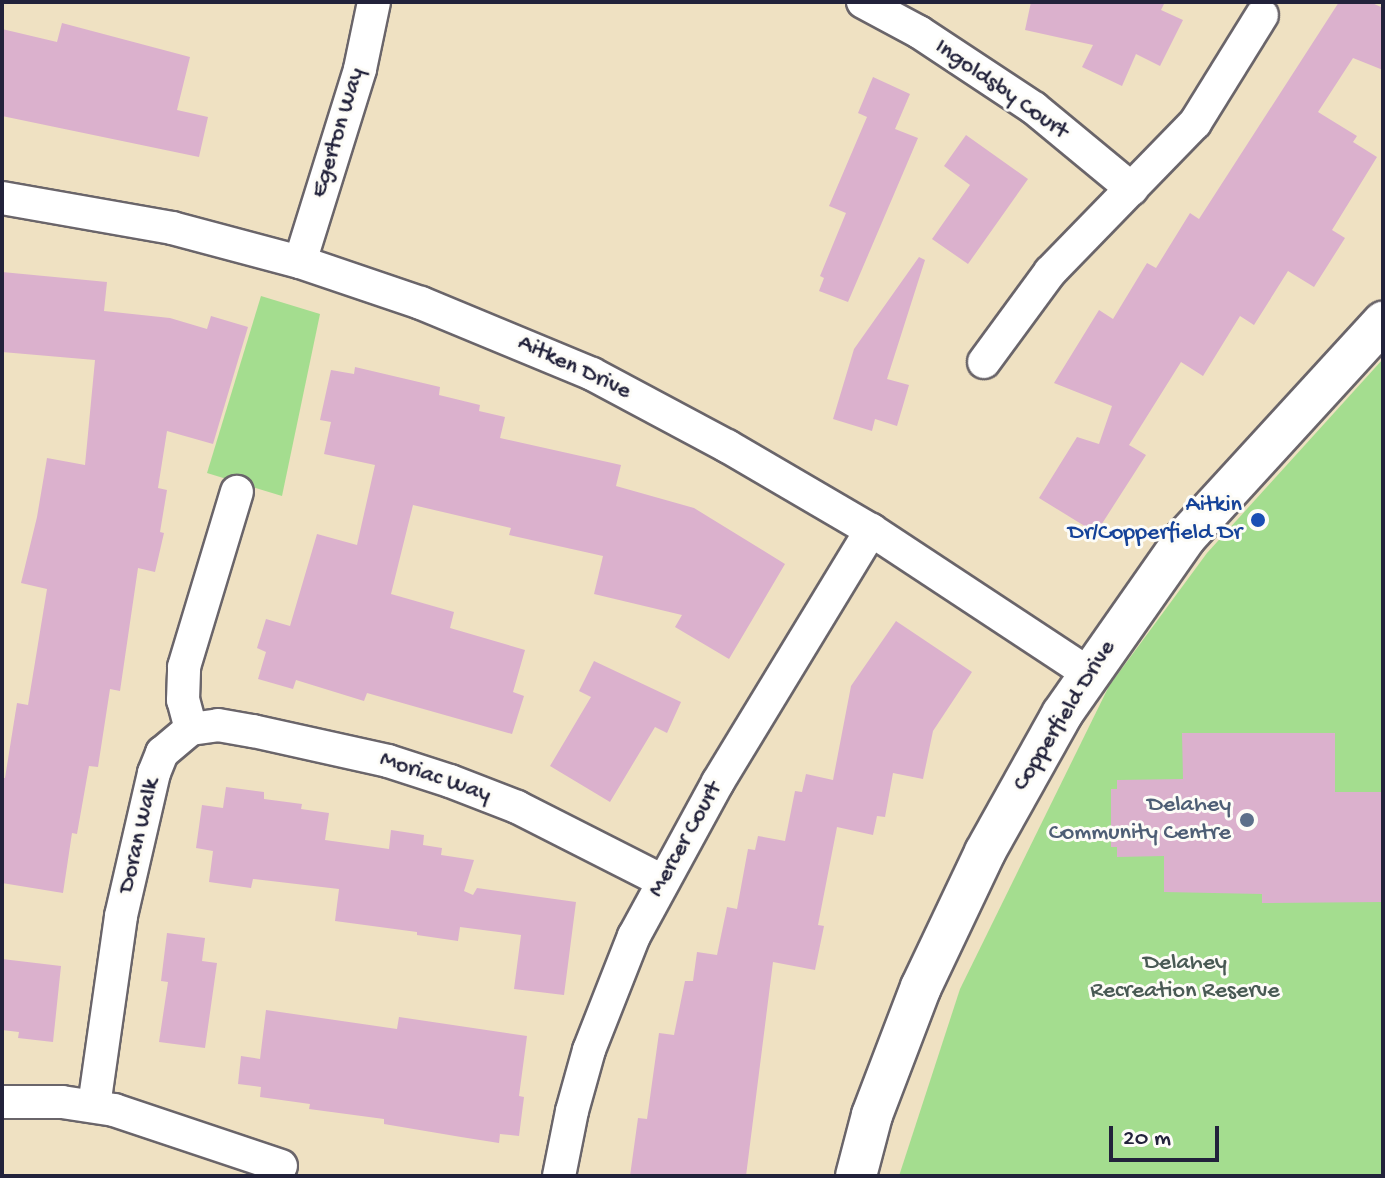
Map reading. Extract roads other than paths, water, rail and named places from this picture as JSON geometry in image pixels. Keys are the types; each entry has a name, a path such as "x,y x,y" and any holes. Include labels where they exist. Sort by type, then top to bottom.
{"street":[{"name":"Egerton Way","path":"300,262 360,69 374,2"},
{"name":"Ingoldsby Court","path":"863,2 919,32 1034,108 1132,189"},
{"path":"984,362 1050,272 1195,123 1262,15"},
{"name":"Aitken Drive","path":"2,198 158,225 300,262 421,303 592,374 727,446 871,530 1088,673"},
{"name":"Copperfield Drive","path":"856,1176 872,1115 921,987 985,852 1088,673 1186,537 1383,322"},
{"path":"191,729 183,700 184,667 237,492"},
{"name":"Mercer Court","path":"559,1176 572,1111 589,1050 634,936 791,656 871,530"},
{"name":"Moriac Way","path":"191,729 218,725 388,761 517,807 663,881"},
{"name":"Doran Walk","path":"94,1106 121,916 154,773 162,753 191,729"},
{"path":"2,1102 94,1106 281,1166"}],"place":[{"name":"Aitkin Dr/Copperfield Dr","path":"1258,520"},
{"name":"Delahey Community Centre","path":"1247,820"}],"park label":[{"name":"Delahey Recreation Reserve","path":"1185,978"}]}
